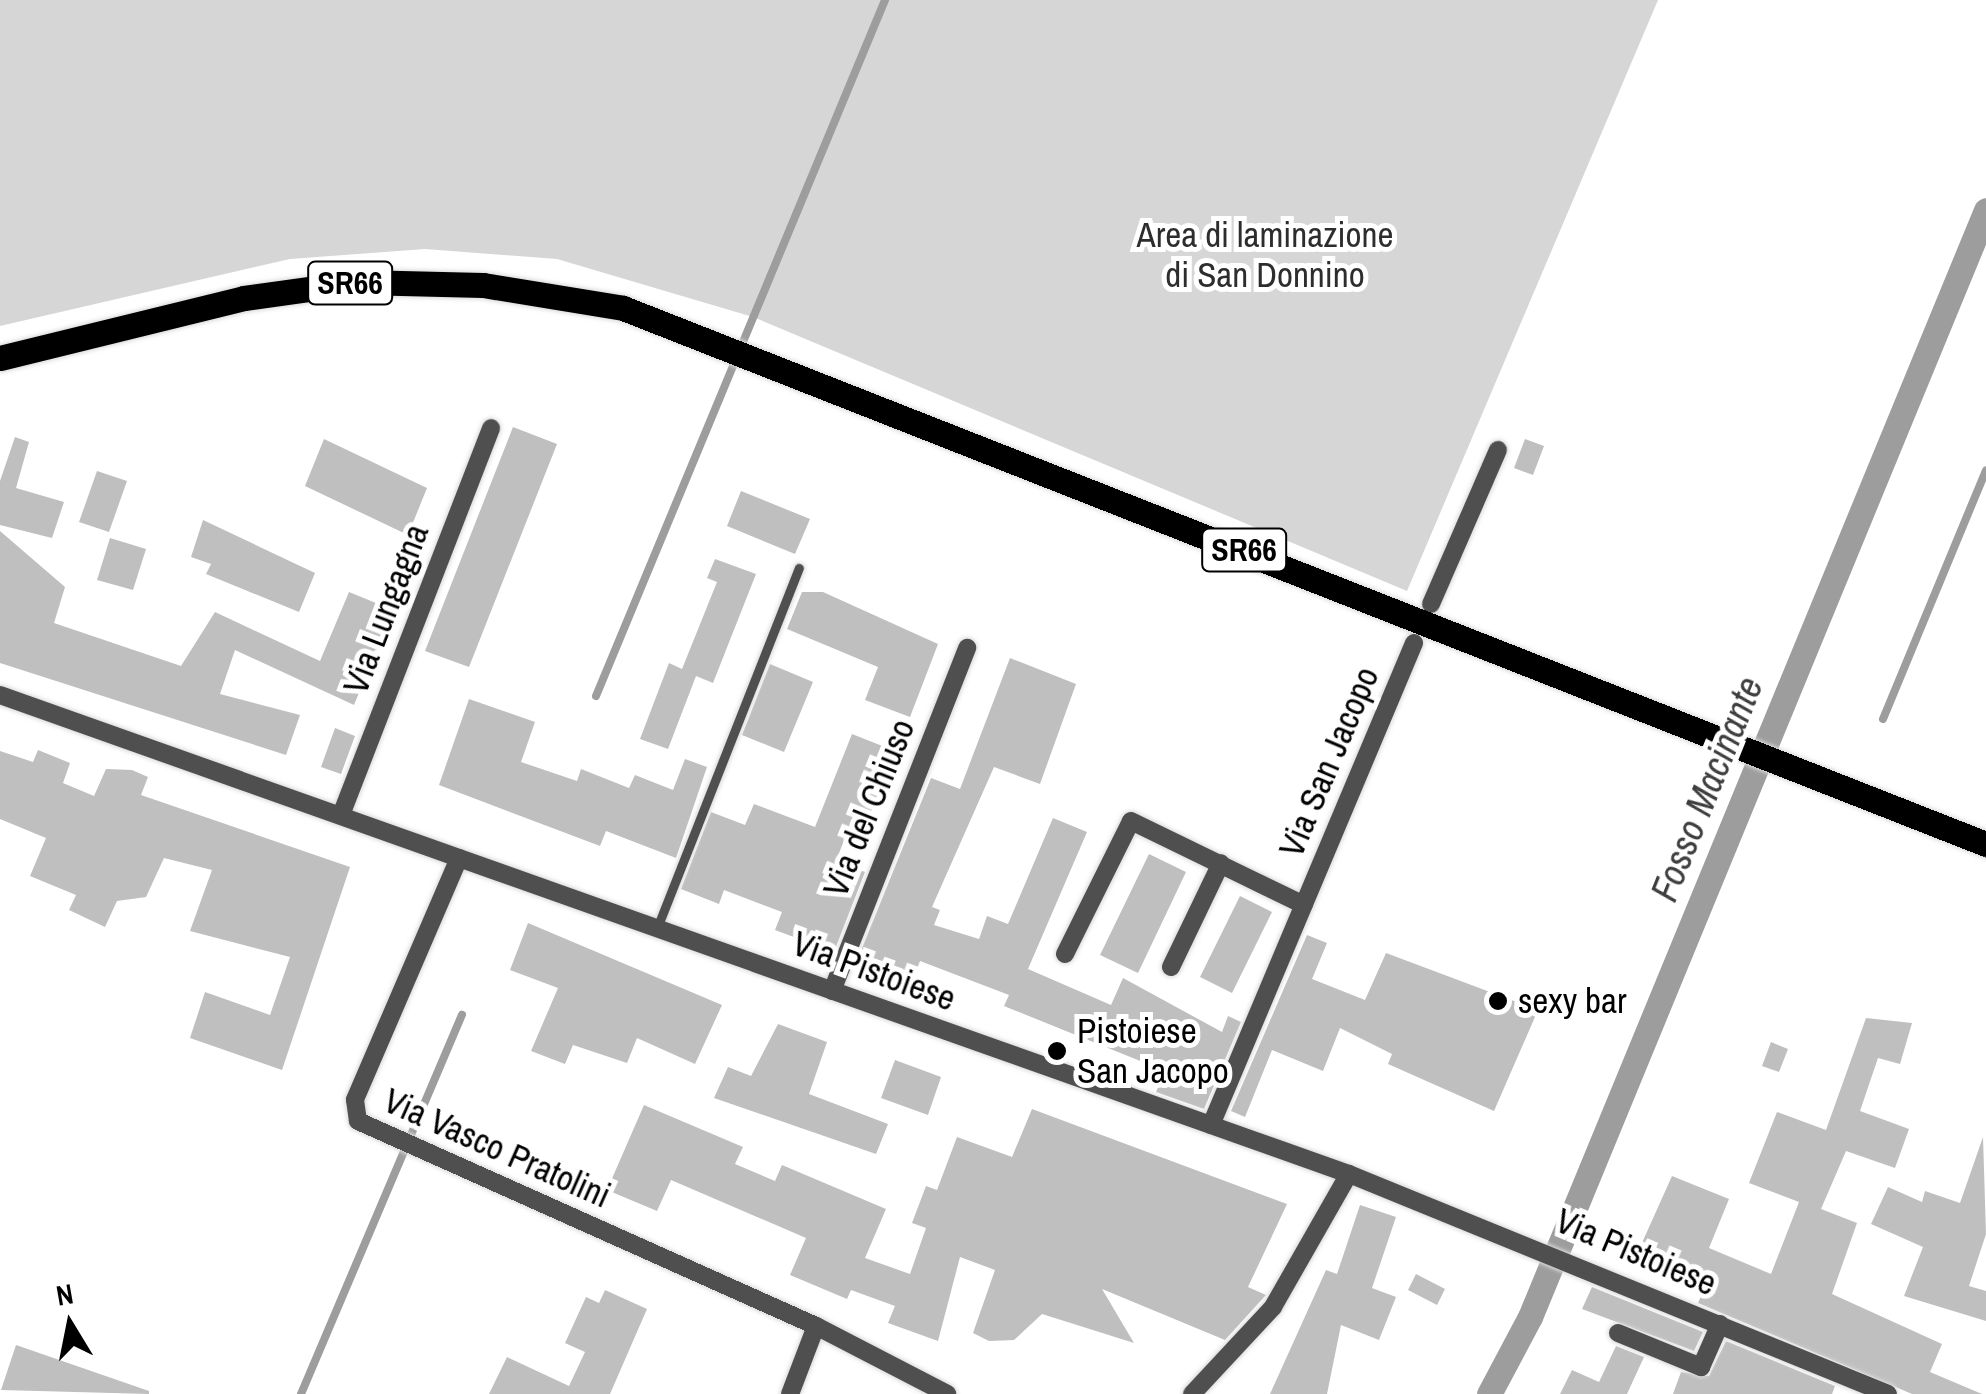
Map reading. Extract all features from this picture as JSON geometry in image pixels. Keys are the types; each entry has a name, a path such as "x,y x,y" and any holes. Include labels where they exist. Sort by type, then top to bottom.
{"main road":[{"name":"SR66","path":"0,358 244,298 406,280 596,302 702,333 786,365 1986,844"}],"street":[{"name":"Via Lungagna","path":"341,814 491,428"},
{"path":"1431,604 1498,450"},
{"name":"Via San Jacopo","path":"1212,1125 1414,643"},
{"name":"Via del Chiuso","path":"832,991 967,648"},
{"name":"Via Pistoiese","path":"0,696 1349,1174 1581,1262 1888,1394"},
{"name":"Via San Jacopo","path":"1064,954 1131,821 1304,905"},
{"name":"Via Vasco Pratolini","path":"460,858 355,1100 362,1126 816,1326 946,1394"},
{"name":"Via San Jacopo","path":"1172,967 1221,863"},
{"path":"1192,1394 1290,1283 1349,1174"},
{"name":"Via Pistoiese","path":"1618,1333 1700,1368 1720,1324"},
{"path":"790,1394 816,1326"}],"lane":[{"path":"657,928 799,568"}],"green space":[{"name":"Area di laminazione di San Donnino","path":"0,0 1658,0 1407,591 753,317 557,259 425,249 290,259 0,326"}],"building":[{"path":"513,427 557,444 469,667 425,651"},
{"path":"15,437 29,442 16,488 64,502 52,538 0,525 0,481"},
{"path":"324,439 427,488 408,535 305,486"},
{"path":"1525,439 1544,446 1533,475 1514,468"},
{"path":"97,471 127,481 109,532 79,522"},
{"path":"741,491 810,519 795,554 727,526"},
{"path":"203,520 315,573 299,612 206,574 211,564 191,557"},
{"path":"0,531 65,587 54,623 181,666 215,612 320,661 349,592 393,610 354,705 235,650 220,694 300,715 286,755 0,663"},
{"path":"110,538 146,549 133,590 97,580"},
{"path":"715,559 756,574 713,683 696,676 668,749 640,739 669,663 682,669 717,582 707,578"},
{"path":"802,592 823,592 938,644 910,717 865,700 878,667 787,629"},
{"path":"1010,658 1076,684 1040,784 994,767 932,907 940,910 934,925 979,939 987,916 1008,924 1053,818 1087,832 1028,969 1111,1005 1123,978 1222,1032 1228,1016 1241,1022 1204,1109 1156,1092 1165,1071 1004,1006 1009,995 920,961 915,974 860,953 931,778 960,789"},
{"path":"770,664 813,682 784,752 742,735"},
{"path":"469,699 535,722 521,762 577,781 581,769 629,788 635,775 673,790 685,759 707,767 676,858 606,831 600,846 439,785"},
{"path":"335,728 355,736 341,774 321,767"},
{"path":"852,734 895,751 867,822 853,817 836,861 865,872 834,952 775,930 782,912 724,890 719,904 681,889 711,812 745,825 754,804 815,827"},
{"path":"38,750 70,763 63,783 94,796 106,769 132,770 148,777 141,795 350,867 282,1070 190,1038 205,992 270,1015 290,957 190,931 212,870 164,858 146,897 117,901 105,927 69,910 76,895 30,876 46,838 0,819 0,751 33,762"},
{"path":"1149,854 1186,872 1138,973 1100,955"},
{"path":"1240,896 1272,912 1232,993 1200,977"},
{"path":"528,923 722,1005 695,1064 637,1038 627,1063 573,1045 565,1064 531,1051 558,988 510,970"},
{"path":"1307,935 1327,943 1312,979 1365,1000 1386,953 1538,1010 1494,1111 1388,1064 1392,1054 1340,1028 1323,1071 1272,1050 1245,1117 1231,1111"},
{"path":"1866,1018 1912,1023 1900,1064 1878,1058 1860,1111 1909,1129 1895,1168 1846,1151 1821,1209 1857,1223 1832,1294 1942,1344 1930,1372 1982,1394 1912,1394 1698,1303 1708,1280 1641,1245 1672,1176 1729,1199 1709,1248 1771,1274 1799,1202 1749,1183 1777,1112 1826,1130"},
{"path":"778,1024 827,1042 809,1094 888,1124 876,1154 714,1098 728,1067 751,1076"},
{"path":"1771,1042 1788,1049 1779,1072 1762,1066"},
{"path":"895,1060 941,1077 928,1115 881,1098"},
{"path":"644,1105 743,1147 735,1164 775,1181 782,1165 886,1209 865,1258 910,1274 926,1228 912,1223 926,1186 937,1190 957,1137 1012,1157 1032,1109 1287,1204 1248,1287 1266,1295 1225,1340 1102,1289 1134,1343 1042,1314 1014,1340 989,1341 973,1333 995,1270 960,1257 938,1341 888,1323 895,1306 851,1290 847,1299 790,1275 806,1238 671,1180 657,1211 607,1190"},
{"path":"1983,1137 1986,1234 1969,1286 1986,1291 1986,1321 1904,1296 1923,1247 1871,1224 1888,1187 1922,1202 1925,1191 1960,1203"},
{"path":"1360,1205 1396,1217 1372,1288 1396,1297 1379,1340 1341,1325 1327,1394 1270,1394 1326,1270 1337,1274"},
{"path":"1416,1274 1445,1289 1437,1305 1408,1290"},
{"path":"1592,1287 1703,1332 1694,1351 1582,1309"},
{"path":"605,1290 647,1309 610,1394 489,1394 507,1357 569,1386 585,1352 565,1343 586,1297 599,1303"},
{"path":"1726,1341 1835,1386 1832,1394 1673,1394 1681,1372 1709,1376"},
{"path":"16,1345 149,1391 149,1394 1,1390"},
{"path":"1616,1346 1644,1357 1627,1394 1560,1394 1572,1370 1599,1382"}],"waterway":[{"path":"596,696 885,0"},
{"name":"Fosso Macinante","path":"1489,1394 1530,1317 1986,210"},
{"path":"1883,719 1986,470"},
{"path":"301,1394 462,1015"}],"place":[{"name":"sexy bar","path":"1498,1001"},
{"name":"Pistoiese San Jacopo","path":"1057,1051"}]}
